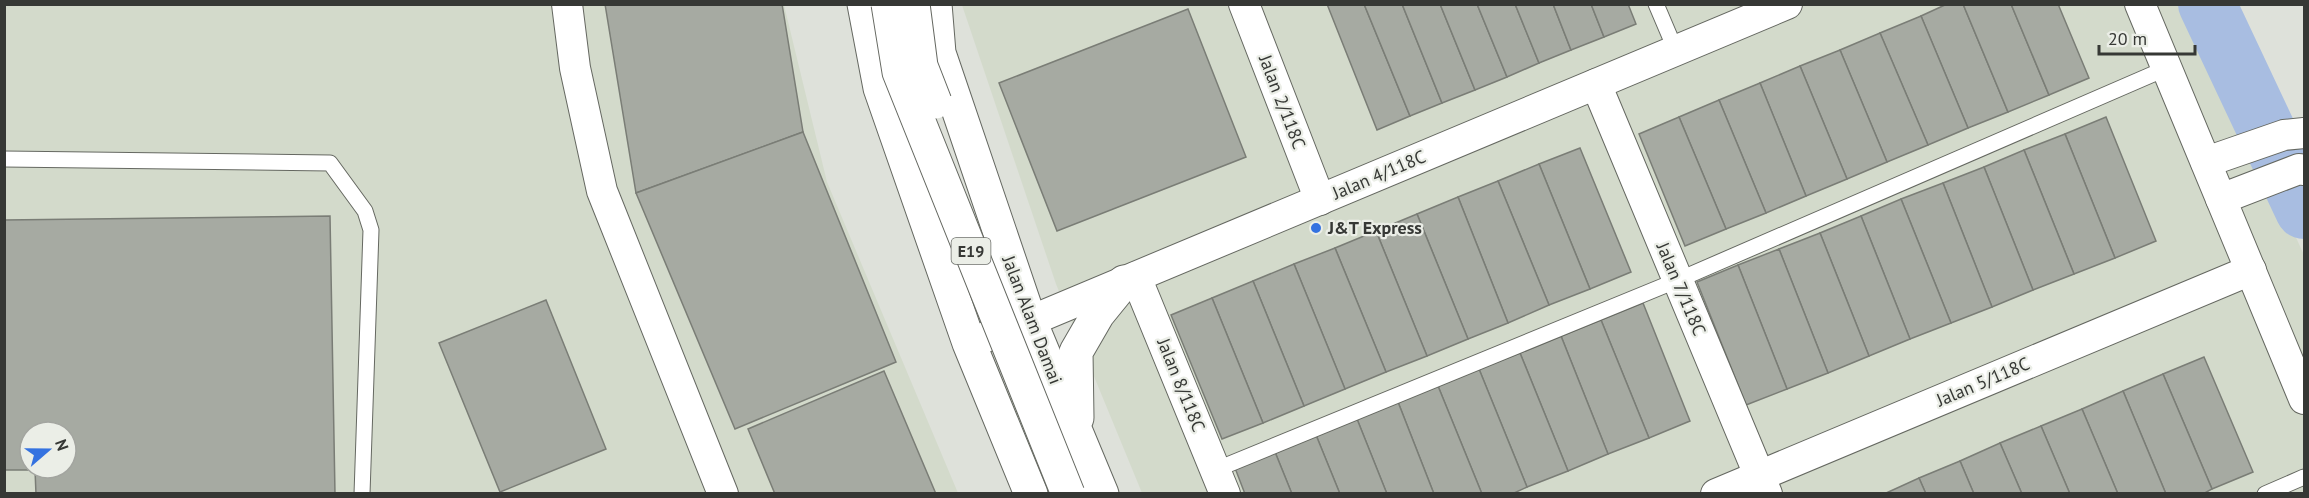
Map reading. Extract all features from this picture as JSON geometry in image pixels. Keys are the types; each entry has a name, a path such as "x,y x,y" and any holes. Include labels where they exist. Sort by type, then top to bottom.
{"main road":[{"path":"864,4 880,88 969,343 1031,494"},
{"name":"E19","path":"888,4 899,72 1068,494"},
{"name":"E19","path":"913,4 921,66 1089,494"},
{"name":"Jalan Alam Damai","path":"935,4 939,53 1030,321 1102,494"},
{"path":"1077,435 1076,352 1098,314 1130,279"}],"street":[{"path":"567,4 575,68 602,191 718,492"},
{"name":"Jalan 4/118C","path":"969,343 1030,321 1787,4"},
{"path":"2140,4 2206,162 2234,194 2251,270 2304,399"},
{"name":"Jalan 2/118C","path":"1244,5 1320,200"},
{"name":"Jalan 7/118C","path":"1596,84 1763,484"},
{"path":"2206,162 2294,134"},
{"path":"2234,194 2302,170"},
{"name":"Jalan 5/118C","path":"1716,494 1763,484 2251,270"},
{"name":"Jalan 8/118C","path":"1130,279 1220,482"}],"lane":[{"path":"1656,4 1676,51"},
{"path":"1220,482 2167,68"},
{"path":"4,159 330,163 365,211 371,230 362,494"},
{"path":"2265,494 2304,477"}],"shaded area":[{"path":"4,5 784,5 827,182 958,493 5,493"},
{"path":"962,5 2189,5 2304,255 2304,493 1142,493 1056,284"}],"building":[{"path":"605,4 782,4 803,132 636,193"},
{"path":"1327,4 1364,4 1410,116 1377,130"},
{"path":"1364,4 1402,4 1442,103 1410,116"},
{"path":"1402,4 1440,4 1475,90 1442,103"},
{"path":"1440,4 1477,4 1507,77 1475,90"},
{"path":"1477,4 1515,4 1539,63 1507,77"},
{"path":"1515,4 1553,4 1571,50 1539,63"},
{"path":"1553,4 1591,4 1604,37 1571,50"},
{"path":"1591,4 1628,4 1636,24 1604,37"},
{"path":"1947,4 1963,4 2008,112 1968,128 1921,16"},
{"path":"1963,4 2011,4 2049,95 2008,112"},
{"path":"2011,4 2058,4 2089,78 2049,95"},
{"path":"1188,9 1246,157 1057,231 999,83"},
{"path":"1921,16 1968,128 1928,145 1880,33"},
{"path":"1880,33 1928,145 1887,162 1840,50"},
{"path":"1840,50 1887,162 1847,179 1800,66"},
{"path":"1800,66 1847,179 1806,196 1760,83"},
{"path":"1760,83 1806,196 1766,213 1719,100"},
{"path":"1719,100 1766,213 1726,229 1679,117"},
{"path":"1679,117 1726,229 1685,246 1639,134"},
{"path":"2106,117 2156,241 2115,258 2065,134"},
{"path":"803,132 896,362 735,429 636,193"},
{"path":"2065,134 2115,258 2074,274 2024,150"},
{"path":"1580,148 1631,272 1590,289 1539,164"},
{"path":"2024,150 2074,274 2033,290 1984,167"},
{"path":"1539,164 1590,289 1549,305 1498,181"},
{"path":"1984,167 2033,290 1992,307 1943,183"},
{"path":"1498,181 1549,305 1508,323 1458,197"},
{"path":"1943,183 1992,307 1951,323 1901,199"},
{"path":"1458,197 1508,323 1468,339 1417,214"},
{"path":"1901,199 1951,323 1910,339 1861,216"},
{"path":"1417,214 1468,339 1427,356 1376,231"},
{"path":"330,216 335,494 36,494 35,480 78,480 78,420 18,420 18,470 4,470 4,220"},
{"path":"1861,216 1910,339 1869,356 1820,233"},
{"path":"1376,231 1427,356 1386,372 1335,248"},
{"path":"1820,233 1869,356 1828,373 1779,249"},
{"path":"1335,248 1386,372 1345,389 1294,264"},
{"path":"1779,249 1828,373 1787,389 1738,265"},
{"path":"1294,264 1345,389 1304,406 1253,281"},
{"path":"1738,265 1787,389 1746,405 1697,282"},
{"path":"1253,281 1304,406 1263,423 1212,298"},
{"path":"1212,298 1263,423 1222,439 1171,315"},
{"path":"546,300 606,449 500,492 439,343"},
{"path":"1643,303 1690,421 1649,438 1601,320"},
{"path":"1601,320 1649,438 1608,454 1561,336"},
{"path":"1561,336 1608,454 1568,471 1520,353"},
{"path":"1520,353 1568,471 1527,487 1479,369"},
{"path":"2204,357 2253,472 2212,489 2163,374"},
{"path":"1479,369 1527,487 1512,494 1482,494 1438,386"},
{"path":"884,371 936,494 775,494 748,429"},
{"path":"2163,374 2212,489 2203,494 2166,494 2123,391"},
{"path":"1438,386 1482,494 1434,494 1398,402"},
{"path":"2123,391 2166,494 2118,494 2082,409"},
{"path":"1398,402 1434,494 1387,494 1357,419"},
{"path":"2082,409 2118,494 2070,494 2041,426"},
{"path":"1357,419 1387,494 1340,494 1316,435"},
{"path":"2041,426 2070,494 2022,494 2000,443"},
{"path":"1316,435 1340,494 1292,494 1275,452"},
{"path":"2000,443 2022,494 1974,494 1960,461"},
{"path":"1275,452 1292,494 1245,494 1235,468"},
{"path":"1960,461 1974,494 1926,494 1919,478"},
{"path":"1919,478 1926,494 1884,494"}],"waterway":[{"path":"2207,4 2304,210"}],"place":[{"name":"J&T Express","path":"1316,228"}]}
